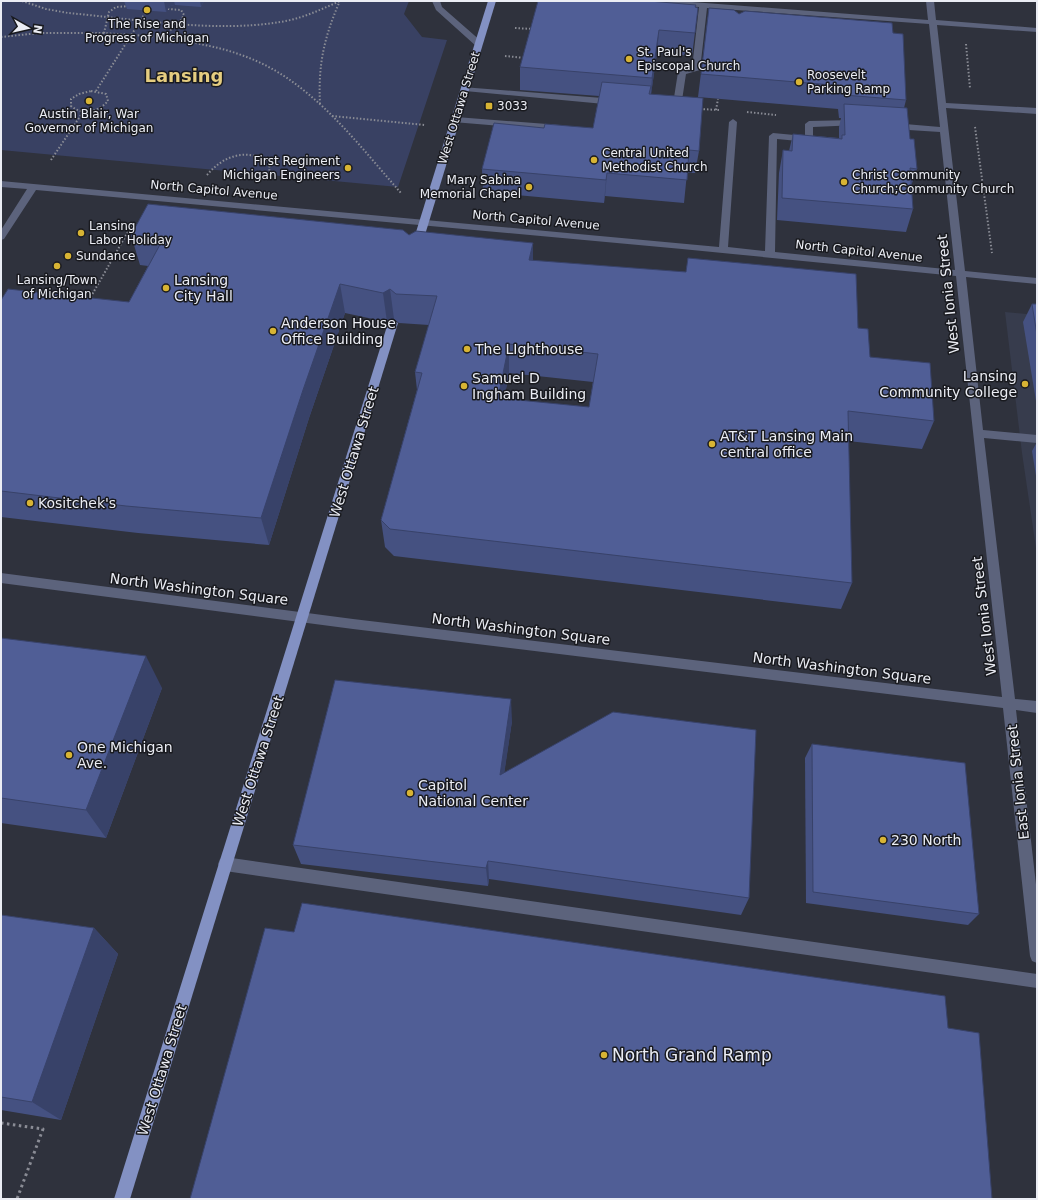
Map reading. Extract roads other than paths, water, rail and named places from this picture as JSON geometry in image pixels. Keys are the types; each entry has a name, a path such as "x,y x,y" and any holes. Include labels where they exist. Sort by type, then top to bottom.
{"main road":[{"name":"West Ottawa Street","path":"414,255 492,1"},
{"name":"West Ottawa Street","path":"122,1199 393,323"}],"street":[{"path":"436,1 439,8 479,44"},
{"path":"648,1 703,5 738,11 781,11 1037,30"},
{"path":"781,1 781,11"},
{"name":"West Ionia Street","path":"930,1 978,433 1010,703"},
{"path":"664,106 677,107 682,72 696,70 703,5"},
{"path":"465,89 628,103"},
{"path":"942,105 1037,111"},
{"path":"456,120 570,129"},
{"path":"723,250 733,122"},
{"path":"770,255 773,136 809,139 809,124 822,125 837,122 867,124"},
{"path":"881,125 944,130"},
{"name":"North Capitol Avenue","path":"1,184 723,250 1037,281"},
{"path":"1,237 33,187"},
{"path":"978,433 1037,439"},
{"name":"North Washington Square","path":"1,578 303,617 1037,707"},
{"name":"East Ionia Street","path":"1010,703 1037,956"},
{"path":"225,864 1037,981"}],"place":[{"name":"The Rise and Progress of Michigan","path":"147,10"},
{"name":"St. Paul's Episcopal Church","path":"629,59"},
{"name":"Roosevelt Parking Ramp","path":"799,82"},
{"name":"Austin Blair, War Governor of Michigan","path":"89,101"},
{"name":"3033","path":"489,106"},
{"name":"Central United Methodist Church","path":"594,160"},
{"name":"First Regiment Michigan Engineers","path":"348,168"},
{"name":"Christ Community Church;Community Church","path":"844,182"},
{"name":"Mary Sabina Memorial Chapel","path":"529,187"},
{"name":"Lansing Labor Holiday","path":"81,233"},
{"name":"Sundance","path":"68,256"},
{"name":"Lansing/Town of Michigan","path":"57,266"},
{"name":"Lansing City Hall","path":"166,288"},
{"name":"Anderson House Office Building","path":"273,331"},
{"name":"The LIghthouse","path":"467,349"},
{"name":"Lansing Community College","path":"1025,384"},
{"name":"Samuel D Ingham Building","path":"464,386"},
{"name":"AT&T Lansing Main central office","path":"712,444"},
{"name":"Kositchek's","path":"30,503"},
{"name":"One Michigan Ave.","path":"69,755"},
{"name":"Capitol National Center","path":"410,793"},
{"name":"230 North","path":"883,840"},
{"name":"North Grand Ramp","path":"604,1055"}],"district":[{"name":"Lansing","path":"184,76"}]}
